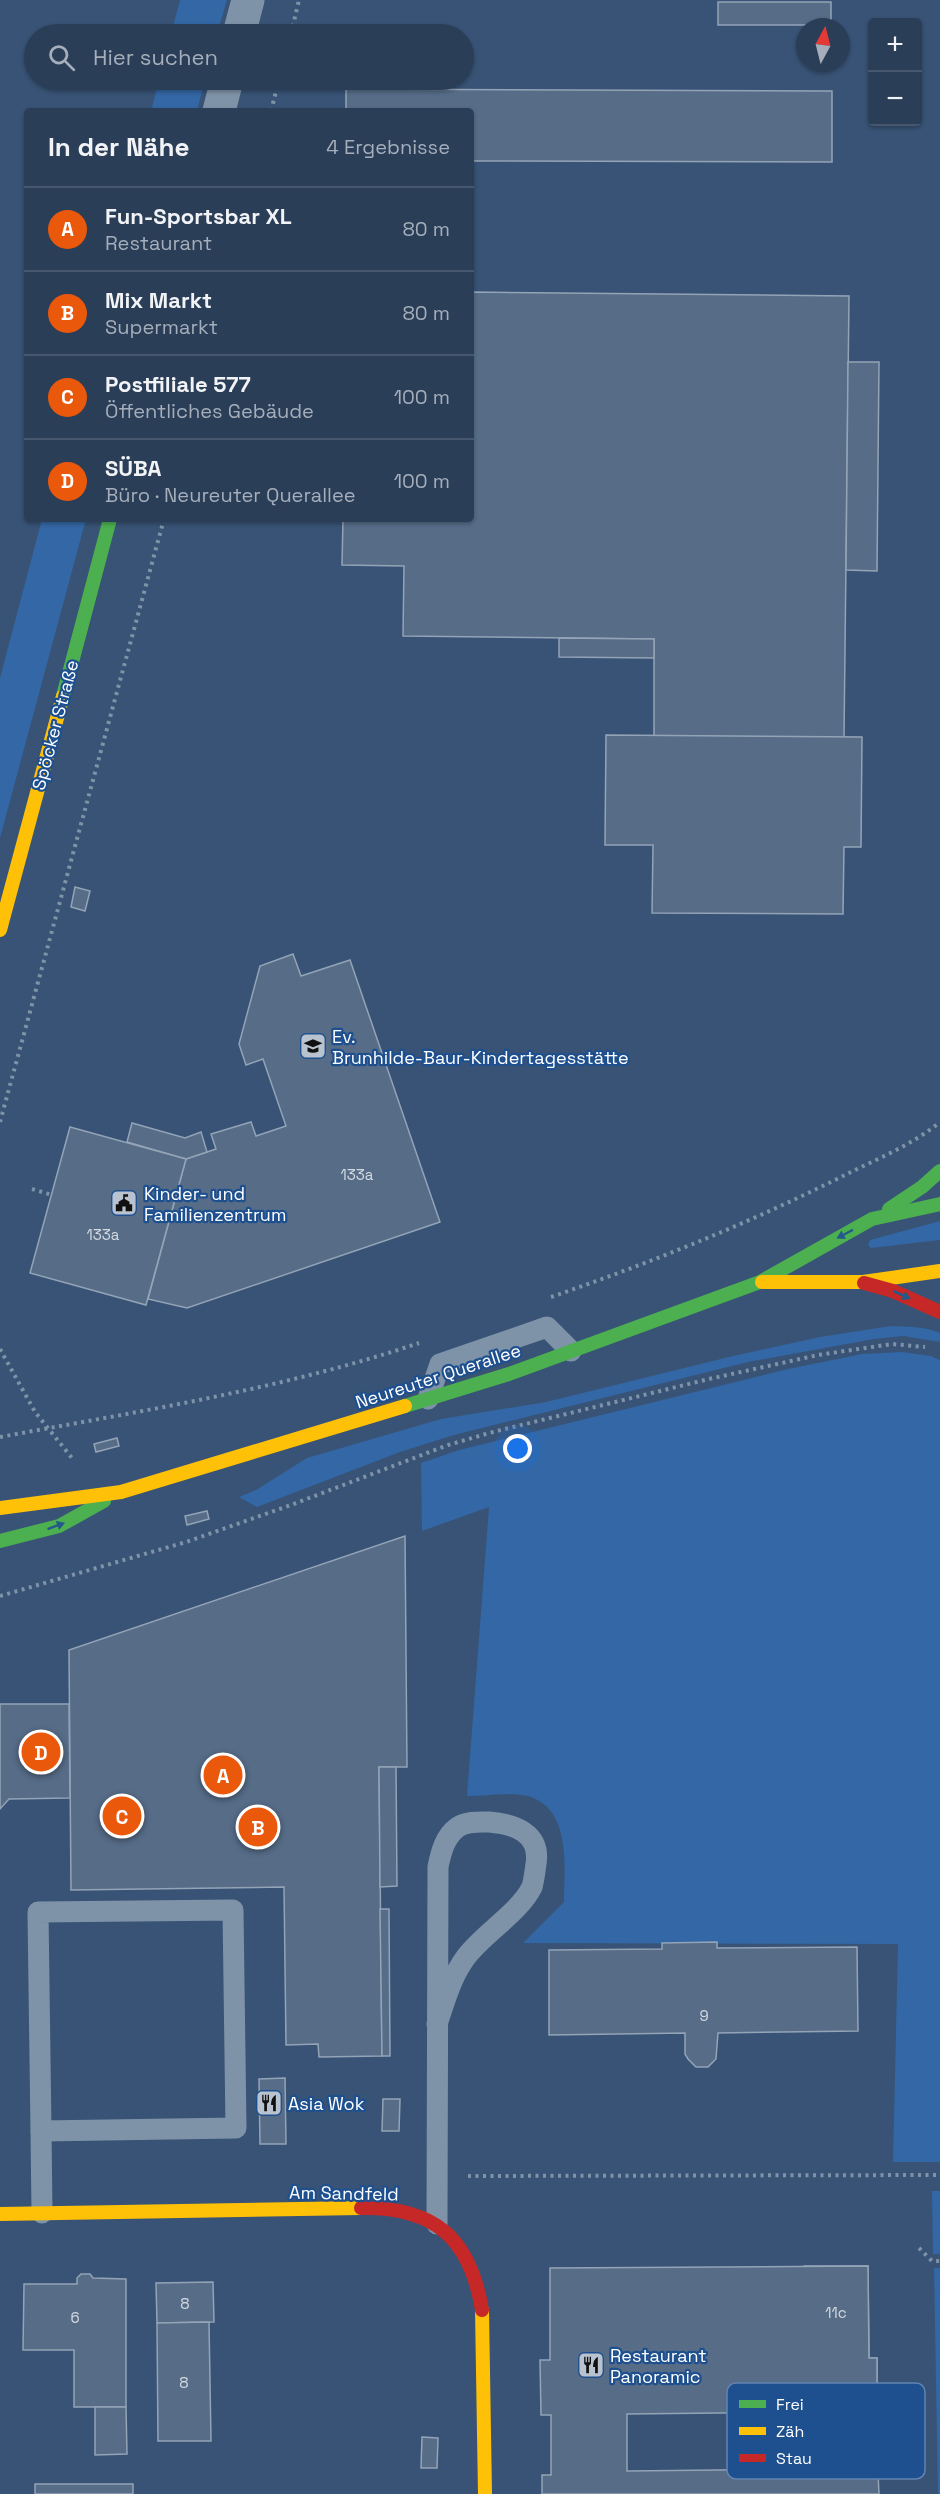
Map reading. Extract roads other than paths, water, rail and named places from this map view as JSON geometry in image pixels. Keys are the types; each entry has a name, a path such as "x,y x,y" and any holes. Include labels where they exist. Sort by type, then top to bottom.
{"street":[{"path":"242,24 248,0"},
{"path":"220,108 224,90"},
{"name":"Spöcker Straße","path":"0,930 109,522"},
{"path":"872,1219 922,1187 940,1171"},
{"name":"Neureuter Querallee","path":"0,1508 121,1492 428,1399 571,1351 760,1282 872,1219 940,1204"},
{"name":"Neureuter Querallee","path":"760,1282 863,1282 940,1271"},
{"path":"863,1282 893,1291 940,1312"},
{"name":"Neureuter Querallee","path":"0,1541 59,1526 121,1492"},
{"name":"Am Sandfeld","path":"0,2214 388,2208 412,2212 437,2224 454,2240 464,2254 480,2292 483,2318 485,2494"}],"lane":[{"path":"428,1399 440,1364 483,1349 547,1328 571,1351"},
{"path":"437,2024 452,1979 467,1956 520,1902 532,1886 537,1861 535,1845 524,1831 510,1824 475,1821 458,1827 442,1846 438,1867 437,2024 437,2224"},
{"path":"41,2131 236,2128 232,1910 38,1912 42,2214"}],"place":[{"name":"Ev. Brunhilde-Baur-Kindertagesstätte","path":"313,1046"},
{"name":"Kinder- und Familienzentrum","path":"124,1203"},
{"name":"SÜBA","path":"41,1752"},
{"name":"Fun-Sportsbar XL","path":"223,1775"},
{"name":"Postfiliale 577","path":"122,1816"},
{"name":"Mix Markt","path":"258,1827"},
{"name":"Asia Wok","path":"269,2103"},
{"name":"Restaurant Panoramic","path":"591,2365"}]}
